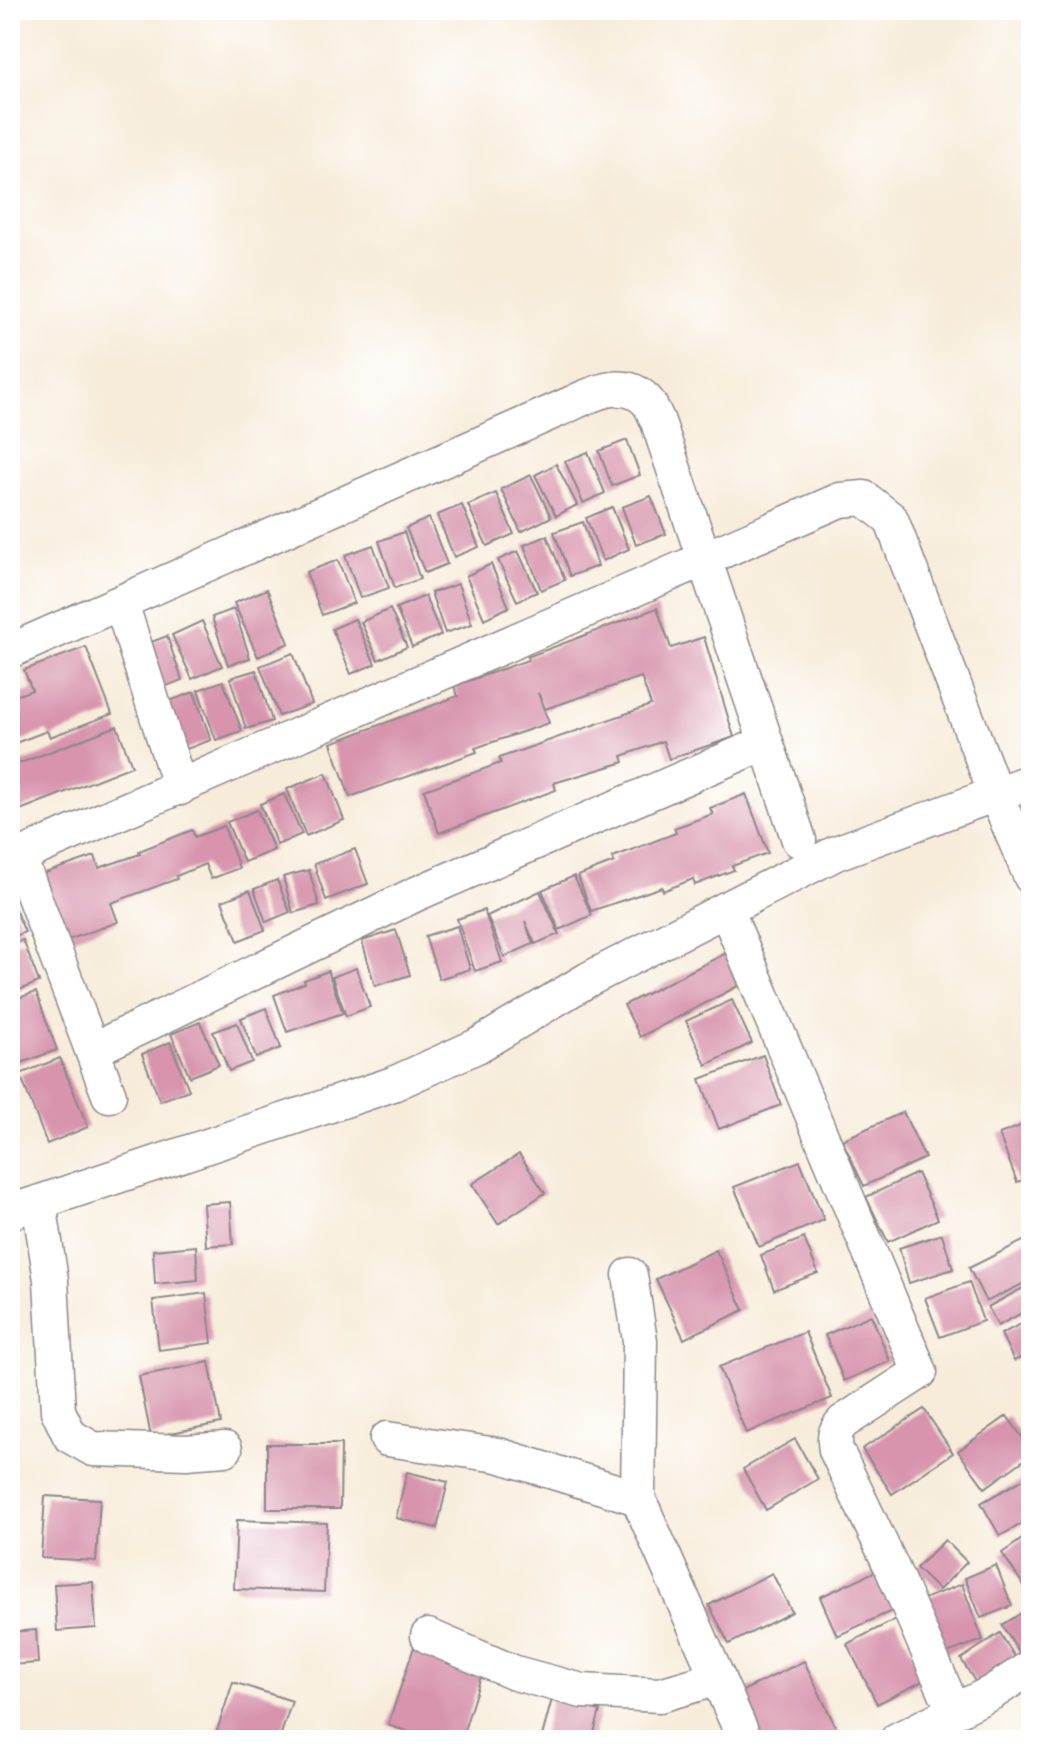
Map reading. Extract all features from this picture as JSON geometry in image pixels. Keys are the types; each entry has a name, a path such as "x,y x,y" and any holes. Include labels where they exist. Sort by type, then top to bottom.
{"street":[{"path":"10,651 609,388 627,388 647,400 658,422 799,840"},
{"path":"109,1095 14,858 840,500 864,498 891,519 996,795 1031,877"},
{"path":"121,603 180,788"},
{"path":"93,1050 416,894 765,743"},
{"path":"225,1449 186,1452 93,1449 70,1436 58,1411 51,1280 24,1208 393,1084 477,1046 589,979 836,853 1031,781"},
{"path":"726,909 920,1372 843,1422 836,1428 834,1438 840,1458 954,1711"},
{"path":"630,1275 640,1341 638,1498 745,1740"},
{"path":"387,1439 498,1455 638,1498"},
{"path":"428,1636 515,1673 582,1691 660,1695 718,1678"},
{"path":"897,1740 993,1692 1031,1667"}],"building":[{"path":"627,440 640,475 612,486 599,451"},
{"path":"588,452 605,493 583,503 565,461"},
{"path":"556,464 577,505 556,516 535,475"},
{"path":"531,475 551,517 521,532 501,489"},
{"path":"496,493 514,534 487,546 468,505"},
{"path":"651,496 666,534 636,545 622,507"},
{"path":"462,505 479,547 454,557 437,515"},
{"path":"612,507 629,549 603,561 586,518"},
{"path":"429,518 447,564 425,573 406,528"},
{"path":"583,522 598,566 570,576 554,532"},
{"path":"404,532 420,579 395,588 379,541"},
{"path":"547,536 565,580 541,590 524,545"},
{"path":"373,545 389,588 360,598 345,555"},
{"path":"518,551 537,592 517,601 498,560"},
{"path":"338,560 354,603 322,615 306,572"},
{"path":"491,564 509,607 484,619 466,576"},
{"path":"458,584 472,624 445,633 431,593"},
{"path":"267,589 289,643 258,657 234,603"},
{"path":"425,596 441,635 412,647 396,608"},
{"path":"657,608 671,648 704,637 734,737 669,759 663,741 622,756 624,762 554,783 556,790 439,833 424,790 501,763 499,758 651,705 641,677 545,709 538,693 549,723 350,797 331,743 458,696 454,686"},
{"path":"234,609 250,658 228,665 212,617"},
{"path":"390,609 407,647 378,660 361,622"},
{"path":"355,619 375,664 351,674 332,629"},
{"path":"202,621 222,666 192,679 172,635"},
{"path":"167,636 182,680 159,689 143,645"},
{"path":"86,647 112,714 50,737 47,731 10,745 10,698 32,690 24,670"},
{"path":"293,653 312,704 279,716 260,666"},
{"path":"256,670 272,721 246,729 230,678"},
{"path":"223,681 242,731 216,740 198,690"},
{"path":"194,692 211,740 181,751 164,703"},
{"path":"117,726 132,766 10,814 10,767"},
{"path":"326,773 344,820 306,836 287,789"},
{"path":"284,794 302,834 277,845 260,804"},
{"path":"746,794 768,853 732,866 734,870 695,885 693,879 663,891 662,887 591,911 578,876 614,862 613,857 676,833 674,828 713,814 710,808"},
{"path":"257,810 274,850 244,862 227,822"},
{"path":"224,826 239,868 211,879 205,864 176,876 177,879 111,903 118,922 65,941 42,874 95,856 99,868 140,854 139,851 192,830 195,837"},
{"path":"355,849 368,884 326,900 314,864"},
{"path":"309,870 319,905 293,913 283,877"},
{"path":"574,876 592,915 559,930 542,890"},
{"path":"277,880 290,912 266,922 254,889"},
{"path":"250,890 265,930 238,941 222,901"},
{"path":"540,891 559,934 535,944 525,921 533,944 504,957 487,916"},
{"path":"10,898 25,932 10,938"},
{"path":"484,910 502,962 475,971 457,919"},
{"path":"457,926 470,969 439,979 425,936"},
{"path":"396,930 410,975 375,986 362,941"},
{"path":"23,940 39,982 10,994 10,945"},
{"path":"730,951 746,982 640,1037 624,1005"},
{"path":"356,968 370,1007 346,1016 332,977"},
{"path":"328,971 343,1013 287,1032 274,995"},
{"path":"36,992 57,1050 13,1066 10,1058 10,1001"},
{"path":"732,1000 752,1043 706,1065 686,1021"},
{"path":"266,1008 281,1048 256,1058 241,1018"},
{"path":"200,1022 219,1065 190,1077 171,1034"},
{"path":"237,1023 252,1062 229,1071 213,1032"},
{"path":"170,1042 189,1090 160,1101 142,1054"},
{"path":"763,1055 781,1105 719,1129 700,1079"},
{"path":"60,1058 88,1127 47,1144 20,1074"},
{"path":"903,1112 925,1158 864,1186 842,1140"},
{"path":"1031,1122 1031,1177 1017,1182 999,1134"},
{"path":"519,1154 545,1193 498,1224 472,1184"},
{"path":"800,1161 824,1220 759,1247 734,1187"},
{"path":"917,1173 938,1219 888,1242 866,1197"},
{"path":"230,1202 233,1244 206,1246 203,1204"},
{"path":"942,1234 953,1269 909,1283 899,1248"},
{"path":"1031,1237 1031,1280 986,1302 969,1268"},
{"path":"804,1238 818,1273 774,1290 761,1255"},
{"path":"196,1246 198,1280 155,1284 153,1250"},
{"path":"716,1250 744,1310 684,1339 656,1279"},
{"path":"969,1282 983,1321 940,1337 925,1298"},
{"path":"1030,1284 1031,1308 998,1326 988,1307"},
{"path":"206,1293 212,1343 159,1350 153,1300"},
{"path":"871,1315 890,1361 844,1381 825,1335"},
{"path":"1031,1319 1031,1353 1014,1361 1001,1334"},
{"path":"805,1332 832,1398 746,1433 719,1367"},
{"path":"209,1362 221,1423 151,1437 139,1376"},
{"path":"924,1409 953,1453 892,1494 862,1449"},
{"path":"1007,1416 1031,1449 1031,1455 985,1488 958,1451"},
{"path":"795,1439 818,1479 766,1510 743,1469"},
{"path":"267,1444 341,1444 340,1509 267,1509"},
{"path":"407,1472 448,1482 437,1528 396,1518"},
{"path":"1031,1475 1031,1519 1000,1536 981,1503"},
{"path":"45,1496 100,1499 96,1561 41,1558"},
{"path":"237,1520 327,1523 324,1592 234,1589"},
{"path":"1031,1533 1031,1590 1028,1592 1002,1553"},
{"path":"945,1540 967,1562 939,1590 916,1568"},
{"path":"996,1565 1012,1606 981,1618 965,1578"},
{"path":"878,1570 896,1609 837,1636 820,1597"},
{"path":"772,1573 792,1612 729,1644 709,1605"},
{"path":"93,1582 96,1628 57,1631 54,1584"},
{"path":"962,1584 983,1640 944,1654 923,1599"},
{"path":"1031,1607 1031,1657 1024,1661 1002,1625"},
{"path":"896,1619 925,1680 877,1704 847,1644"},
{"path":"36,1630 38,1663 10,1665 10,1632"},
{"path":"1000,1633 1020,1665 981,1691 961,1659"},
{"path":"414,1647 483,1670 461,1740 433,1740 388,1725"},
{"path":"804,1661 842,1740 755,1740 734,1695"},
{"path":"233,1682 292,1701 279,1740 214,1740"},
{"path":"552,1699 600,1711 592,1740 541,1740"}]}
